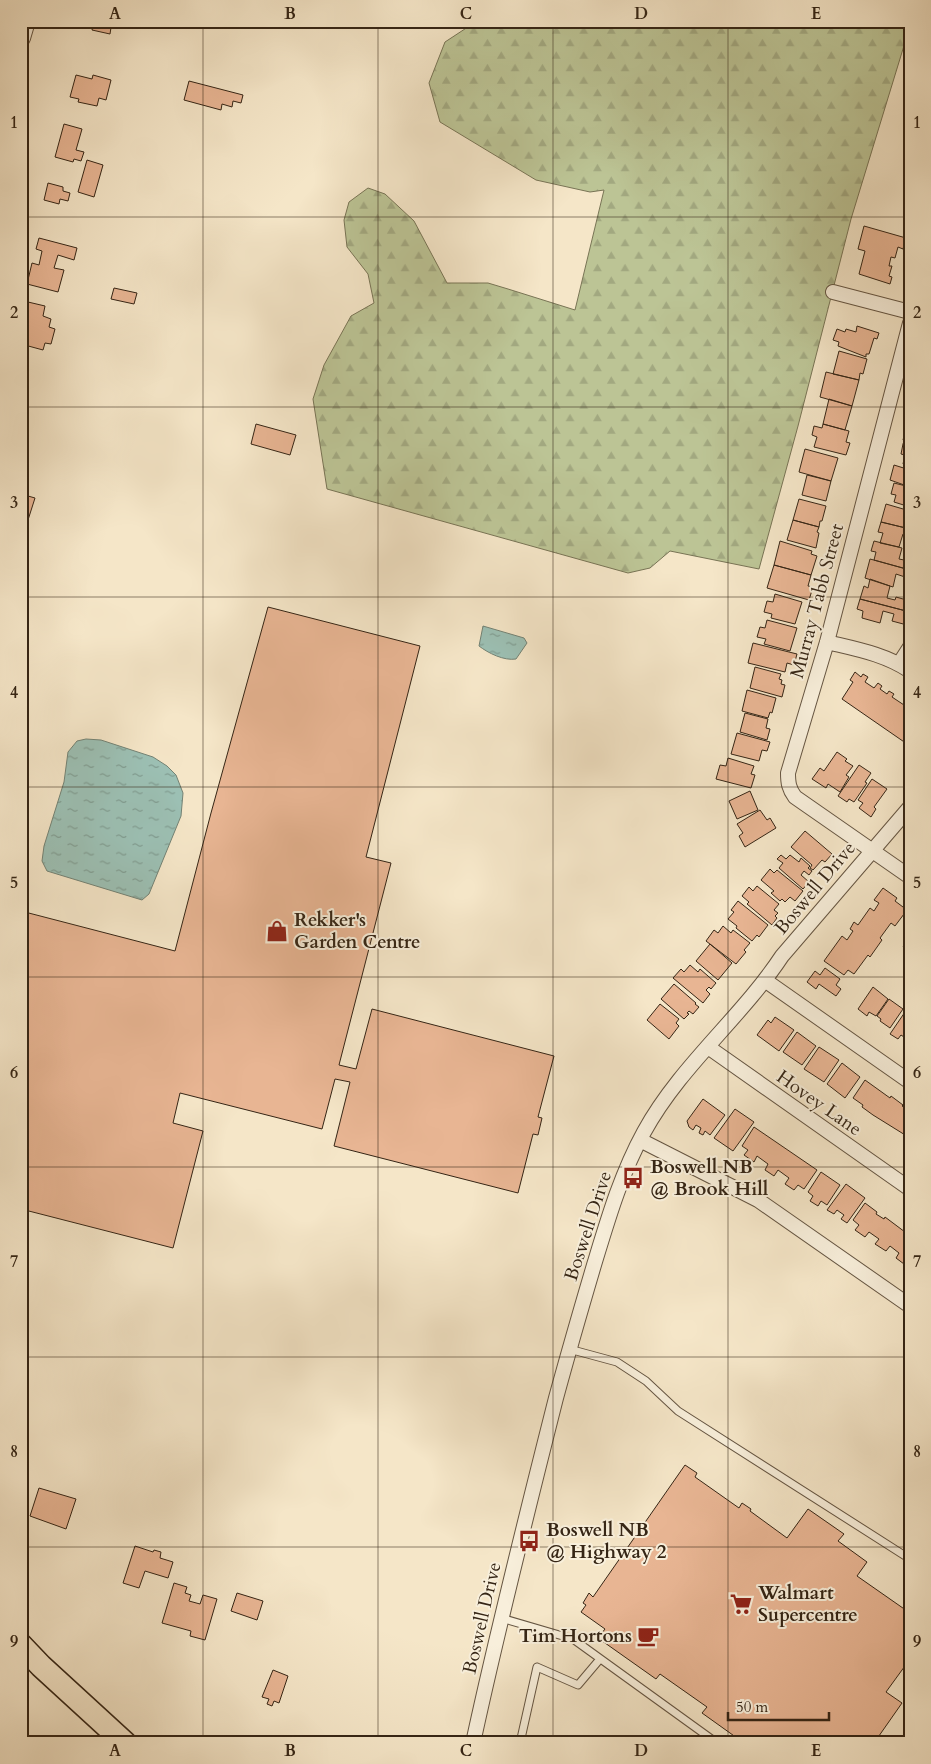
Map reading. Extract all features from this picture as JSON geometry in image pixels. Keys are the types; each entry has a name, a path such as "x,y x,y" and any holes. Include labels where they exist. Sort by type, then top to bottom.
{"main road":[{"path":"21,1645 40,1666 125,1743"}],"street":[{"path":"21,38 26,21"},
{"path":"833,292 910,312"},
{"name":"Murray Tabb Street","path":"910,323 827,642 788,773 790,791 795,797 910,878"},
{"path":"827,642 864,650 904,668 910,647"},
{"name":"Boswell Drive","path":"473,1743 500,1618 569,1349 622,1178 640,1140 667,1094 766,981 782,956 910,807"},
{"path":"766,981 910,1082"},
{"name":"Hovey Lane","path":"708,1047 910,1189"},
{"path":"640,1140 758,1200 910,1306"}],"lane":[{"path":"569,1349 617,1362 646,1381 678,1411 910,1559"},
{"path":"500,1618 573,1639 717,1743"},
{"path":"520,1743 537,1668 578,1685 600,1659"},
{"path":"903,1743 910,1733"}],"green space":[{"path":"477,21 910,21 851,219 759,569 670,551 650,568 628,573 327,489 313,399 324,365 351,316 374,303 368,274 347,247 344,220 349,202 368,188 385,194 414,221 447,283 488,283 575,310 604,190 590,192 536,180 440,122 429,83 445,42"}],"water":[{"path":"483,626 524,638 527,643 516,659 496,656 479,646"},
{"path":"86,739 101,740 153,757 167,766 176,775 183,793 181,816 149,894 142,900 47,871 42,861 44,846 64,782 68,752 77,741"}],"building":[{"path":"94,21 112,21 110,34 92,30"},
{"path":"76,75 92,79 93,75 111,80 106,100 99,98 97,106 78,102 79,99 70,97"},
{"path":"189,81 243,95 241,103 233,101 232,107 222,104 221,110 184,100"},
{"path":"64,124 82,129 76,150 84,152 81,161 74,159 73,162 55,157"},
{"path":"87,160 103,165 94,197 78,192"},
{"path":"48,183 63,187 63,191 70,193 68,201 60,199 59,204 44,200"},
{"path":"864,226 906,238 903,249 898,247 895,258 891,257 889,266 892,266 889,276 892,277 890,284 859,274 865,251 858,249"},
{"path":"39,238 77,248 74,260 58,255 54,268 64,270 58,292 27,284 32,263 39,265 42,251 36,249"},
{"path":"114,288 137,293 134,304 111,299"},
{"path":"28,302 45,306 43,316 51,319 49,327 55,329 51,344 45,343 43,350 21,344 21,333"},
{"path":"857,326 879,333 877,339 874,338 869,354 866,354 866,357 838,346 839,342 833,340 837,329 845,332 846,329 856,332"},
{"path":"839,351 867,359 863,374 860,373 859,380 833,374"},
{"path":"826,372 859,380 852,406 820,397"},
{"path":"21,375 25,376 21,392"},
{"path":"829,399 852,406 845,430 823,424"},
{"path":"256,424 296,435 290,455 251,444"},
{"path":"823,424 849,431 846,442 850,443 846,455 814,447 817,437 812,435 814,426 822,428"},
{"path":"907,425 910,426 910,446 903,444"},
{"path":"903,444 910,446 910,465 903,464 905,455 901,454"},
{"path":"805,449 838,458 831,481 799,472"},
{"path":"894,465 910,470 910,487 890,480"},
{"path":"807,475 831,481 826,501 802,495"},
{"path":"894,483 910,487 910,507 894,502 896,495 891,494"},
{"path":"21,494 35,498 21,542"},
{"path":"799,499 826,506 819,527 793,520"},
{"path":"886,504 910,511 910,529 881,522"},
{"path":"793,520 819,527 816,548 787,540"},
{"path":"881,522 910,529 910,536 903,534 899,547 880,543 883,533 878,532"},
{"path":"780,541 812,551 811,554 817,556 811,575 774,565"},
{"path":"874,541 902,548 899,559 909,561 910,559 910,570 874,560 876,552 871,551"},
{"path":"870,559 910,570 910,581 896,574 893,587 865,578"},
{"path":"774,565 811,575 808,586 813,587 809,600 767,588"},
{"path":"870,579 890,586 887,598 895,600 896,597 910,601 910,612 860,599 864,586 868,588"},
{"path":"775,594 802,602 795,624 771,618 772,614 764,612 767,601 773,602"},
{"path":"860,599 910,612 907,625 892,621 894,614 883,611 880,623 862,618 863,611 857,609"},
{"name":"Rekker's Garden Centre","path":"268,607 420,646 366,857 391,863 339,1065 356,1069 372,1009 554,1056 538,1117 542,1118 538,1135 533,1134 518,1193 334,1146 350,1082 335,1079 322,1129 180,1093 173,1123 203,1131 173,1248 21,1209 21,911 175,951"},
{"path":"767,620 797,628 790,651 764,644 766,639 757,637 760,627 765,628"},
{"path":"753,643 797,654 794,665 787,663 785,672 748,663"},
{"path":"755,667 781,674 779,679 782,680 781,684 785,685 782,697 750,688"},
{"path":"855,672 861,677 863,674 868,677 865,682 874,688 878,683 882,686 880,689 887,694 889,691 894,694 892,697 910,709 910,746 842,699 853,682 850,680"},
{"path":"747,690 776,698 772,713 770,712 768,718 742,711"},
{"path":"745,713 768,719 766,728 770,729 767,740 740,732"},
{"path":"737,733 770,742 767,751 762,750 759,761 731,754"},
{"path":"837,752 847,759 845,761 853,766 846,775 849,777 840,792 828,784 826,788 812,779 820,768 824,771"},
{"path":"728,758 754,766 751,774 755,775 751,788 716,779 720,765 726,766"},
{"path":"859,765 871,773 865,782 867,783 854,802 849,799 847,802 838,796"},
{"path":"872,779 887,789 874,807 876,809 871,817 859,808 863,803 858,800"},
{"path":"750,791 758,810 737,819 729,801"},
{"path":"760,810 767,820 770,818 776,828 745,847 739,836 743,833 737,824"},
{"path":"805,831 832,854 825,862 822,860 813,870 810,868 812,865 791,847"},
{"path":"781,855 786,859 790,855 799,862 801,858 810,866 808,868 812,871 809,875 804,871 801,875 809,882 803,889 779,868 783,863 777,859"},
{"path":"770,869 774,873 777,870 803,891 795,901 790,897 785,902 782,899 780,901 771,893 774,891 761,880"},
{"path":"757,886 779,904 774,910 778,913 772,925 747,904 749,902 742,896 749,887 753,891"},
{"path":"883,888 897,898 895,901 907,910 895,926 891,923 870,957 868,955 854,974 848,970 844,975 824,961 842,936 847,940 853,931 850,929 854,922 858,925 870,908 874,911 879,903 874,900"},
{"path":"738,901 768,925 759,937 757,935 752,941 728,919 734,912 731,910"},
{"path":"723,926 731,933 733,930 750,943 744,950 746,952 736,964 706,941 714,930 718,933"},
{"path":"910,937 910,952 903,947"},
{"path":"710,944 732,963 718,980 696,961"},
{"path":"690,965 698,972 700,969 716,983 711,989 709,987 706,990 710,994 703,1003 673,978 681,969 684,972"},
{"path":"825,968 840,979 836,985 841,989 836,996 819,984 816,989 807,982 815,971 820,975"},
{"path":"674,984 699,1007 693,1014 689,1011 687,1013 689,1014 684,1019 661,999"},
{"path":"873,987 888,999 876,1016 869,1012 867,1016 858,1009"},
{"path":"889,999 903,1009 890,1028 880,1021 881,1019 877,1016"},
{"path":"660,1004 679,1019 676,1023 679,1026 669,1039 647,1020"},
{"path":"910,1008 910,1035 907,1039 901,1035 898,1039 890,1034 905,1012"},
{"path":"775,1017 794,1030 779,1051 757,1035 768,1020 771,1023"},
{"path":"797,1032 816,1046 802,1065 783,1052"},
{"path":"819,1047 839,1060 824,1082 804,1069"},
{"path":"842,1063 860,1077 845,1098 827,1084"},
{"path":"865,1080 890,1098 891,1096 910,1111 910,1138 873,1115 853,1098"},
{"path":"703,1099 725,1115 710,1135 705,1131 703,1135 699,1133 701,1128 696,1125 693,1130 689,1127 687,1121"},
{"path":"735,1109 754,1122 733,1151 714,1138"},
{"path":"754,1127 817,1170 804,1189 798,1185 794,1190 785,1184 789,1178 778,1170 774,1176 765,1170 768,1164 757,1156 754,1162 744,1155 748,1150 742,1146"},
{"path":"821,1172 840,1185 827,1205 821,1201 818,1206 810,1201 813,1196 808,1192"},
{"path":"846,1184 865,1198 847,1223 841,1219 844,1215 837,1210 834,1214 827,1210"},
{"path":"865,1203 877,1212 876,1214 884,1219 885,1217 905,1232 906,1230 910,1233 910,1260 908,1258 904,1264 896,1258 899,1253 890,1246 886,1251 875,1244 879,1239 869,1232 865,1237 855,1230 859,1225 853,1220"},
{"name":"Walmart Supercentre","path":"685,1465 697,1473 695,1477 739,1508 742,1503 787,1538 808,1509 844,1534 838,1541 867,1562 857,1576 910,1613 910,1659 886,1692 902,1703 874,1743 744,1743 702,1713 707,1707 660,1674 656,1679 598,1638 605,1629 581,1612 586,1605 583,1603 589,1593 593,1597"},
{"path":"39,1488 76,1499 66,1529 30,1516"},
{"path":"135,1546 153,1552 154,1550 161,1552 160,1558 173,1562 168,1578 145,1571 139,1588 123,1583"},
{"path":"174,1583 187,1587 185,1593 191,1595 189,1601 200,1604 203,1595 217,1599 205,1640 190,1636 191,1631 162,1623"},
{"path":"237,1593 263,1601 257,1620 231,1611"},
{"path":"273,1670 288,1676 279,1703 274,1701 272,1706 267,1704 269,1699 262,1697"}],"place":[{"name":"Rekker's Garden Centre","path":"277,931"},
{"name":"Boswell NB @ Brook Hill","path":"633,1178"},
{"name":"Boswell NB @ Highway 2","path":"529,1541"},
{"name":"Walmart Supercentre","path":"741,1604"},
{"name":"Tim Hortons","path":"648,1636"}]}
